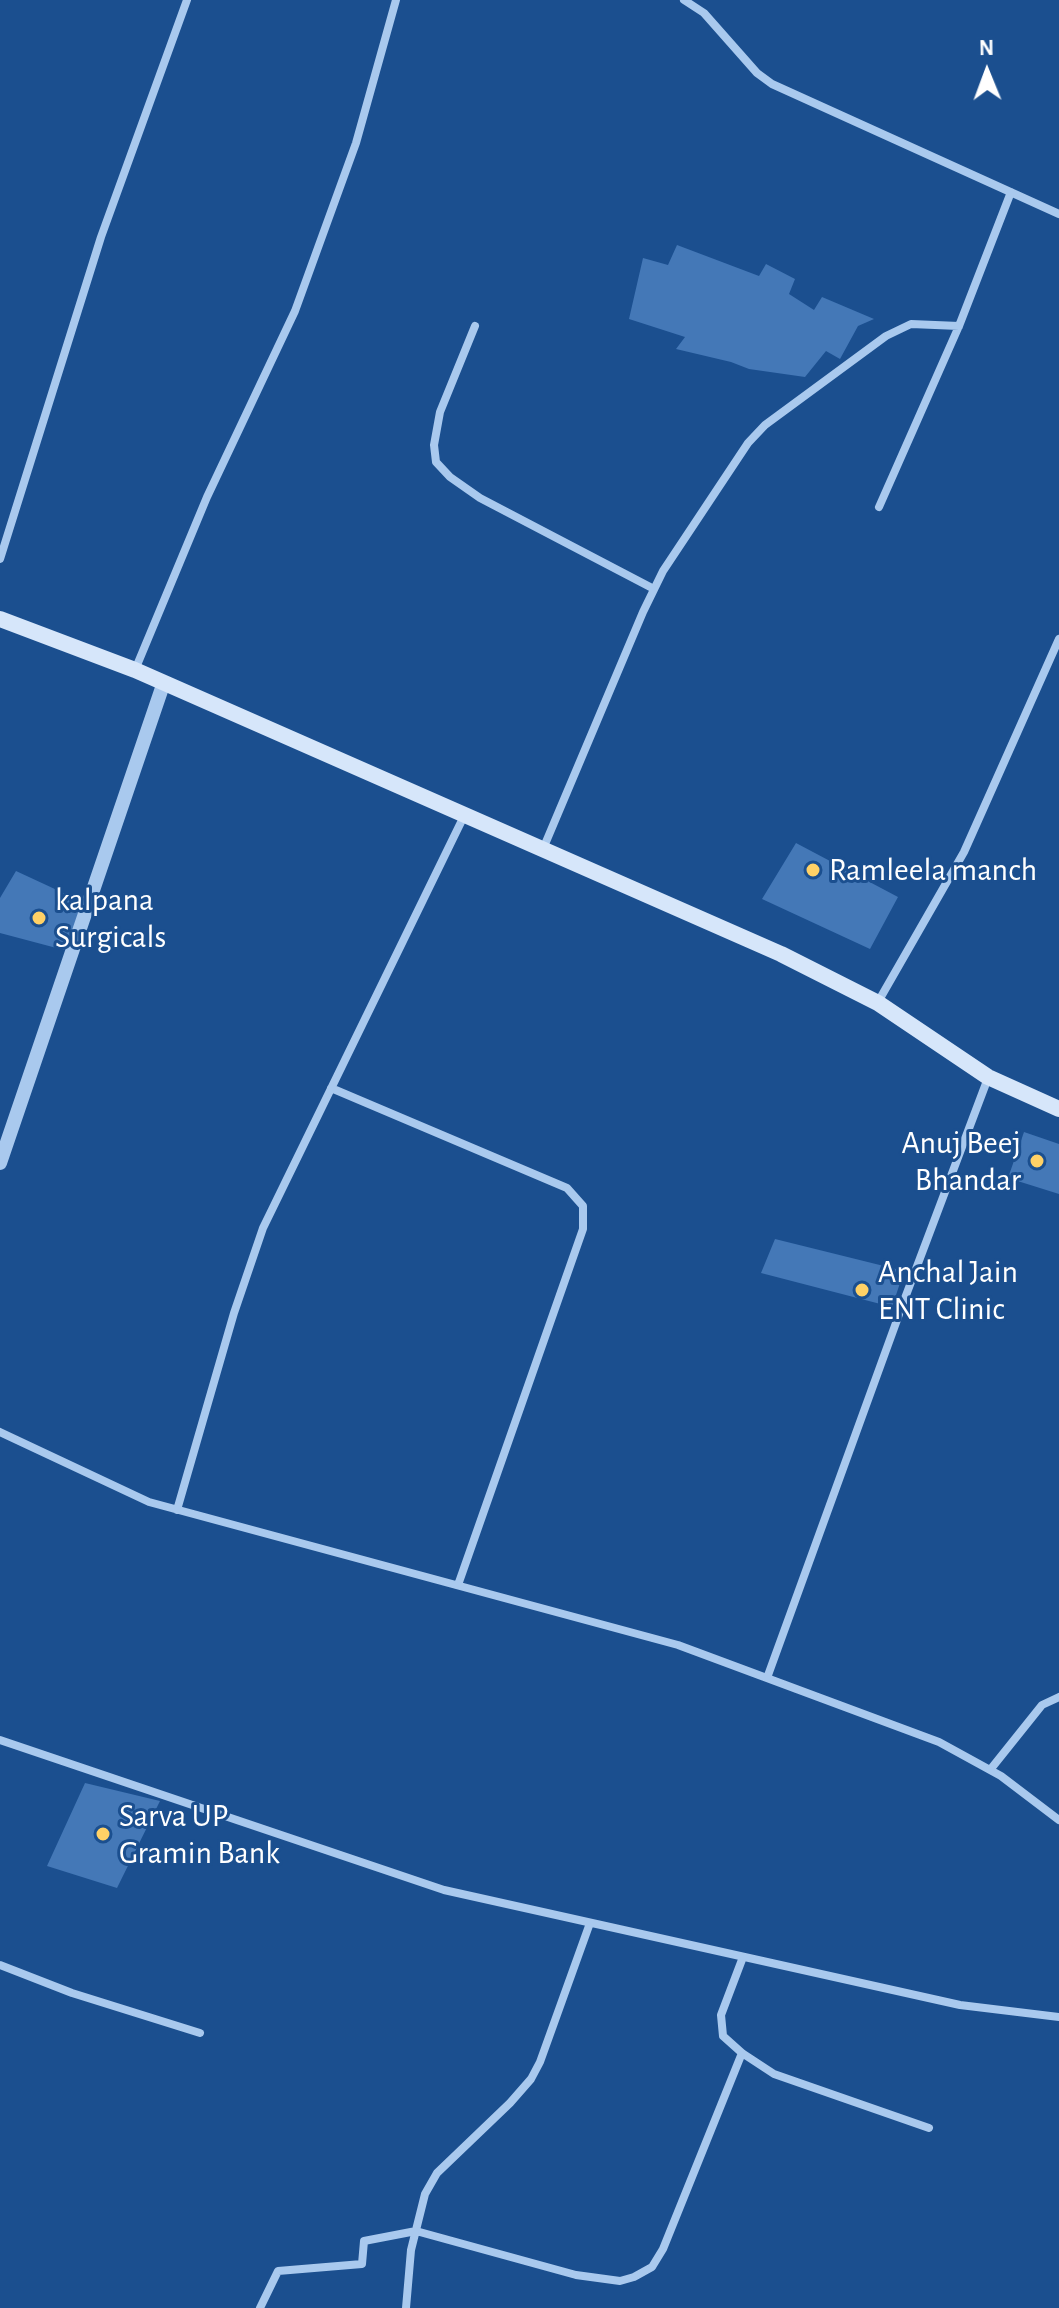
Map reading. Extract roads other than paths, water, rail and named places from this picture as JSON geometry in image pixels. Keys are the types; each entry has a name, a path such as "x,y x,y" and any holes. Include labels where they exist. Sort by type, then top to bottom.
{"main road":[{"path":"0,619 135,670 163,685 781,954 878,1003 988,1077 1059,1109"}],"street":[{"path":"0,559 101,237 187,0"},
{"path":"135,670 207,497 295,311 356,143 396,0"},
{"path":"684,0 704,13 757,73 772,84 1059,214"},
{"path":"879,507 959,326 1011,192"},
{"path":"543,850 654,589 695,520 748,443 765,425 886,336 911,324 959,326"},
{"path":"475,326 440,412 434,445 436,462 450,477 480,498 654,589"},
{"path":"878,1003 964,852 1059,639"},
{"path":"0,1163 163,685"},
{"path":"177,1510 234,1313 263,1228 464,816"},
{"path":"767,1678 988,1077"},
{"path":"331,1088 567,1188 583,1206 583,1229 458,1585"},
{"path":"0,1432 149,1502 678,1645 939,1742 990,1770 1059,1820"},
{"path":"990,1770 1042,1705 1059,1697"},
{"path":"0,1740 444,1890 960,2005 1059,2017"},
{"path":"406,2308 416,2231 425,2194 437,2173 531,2079 540,2062 590,1923"},
{"path":"743,1957 721,2015 723,2036 774,2074 929,2128"},
{"path":"0,1965 72,1993 200,2033"},
{"path":"260,2308 278,2271 362,2264 364,2241 416,2231 576,2275 620,2281 634,2277 652,2267 663,2249 742,2053"}],"place":[{"name":"Ramleela manch","path":"813,870"},
{"name":"kalpana Surgicals","path":"39,918"},
{"name":"Anuj Beej Bhandar","path":"1037,1161"},
{"name":"Anchal Jain ENT Clinic","path":"862,1290"},
{"name":"Sarva UP Gramin Bank","path":"103,1834"}]}
